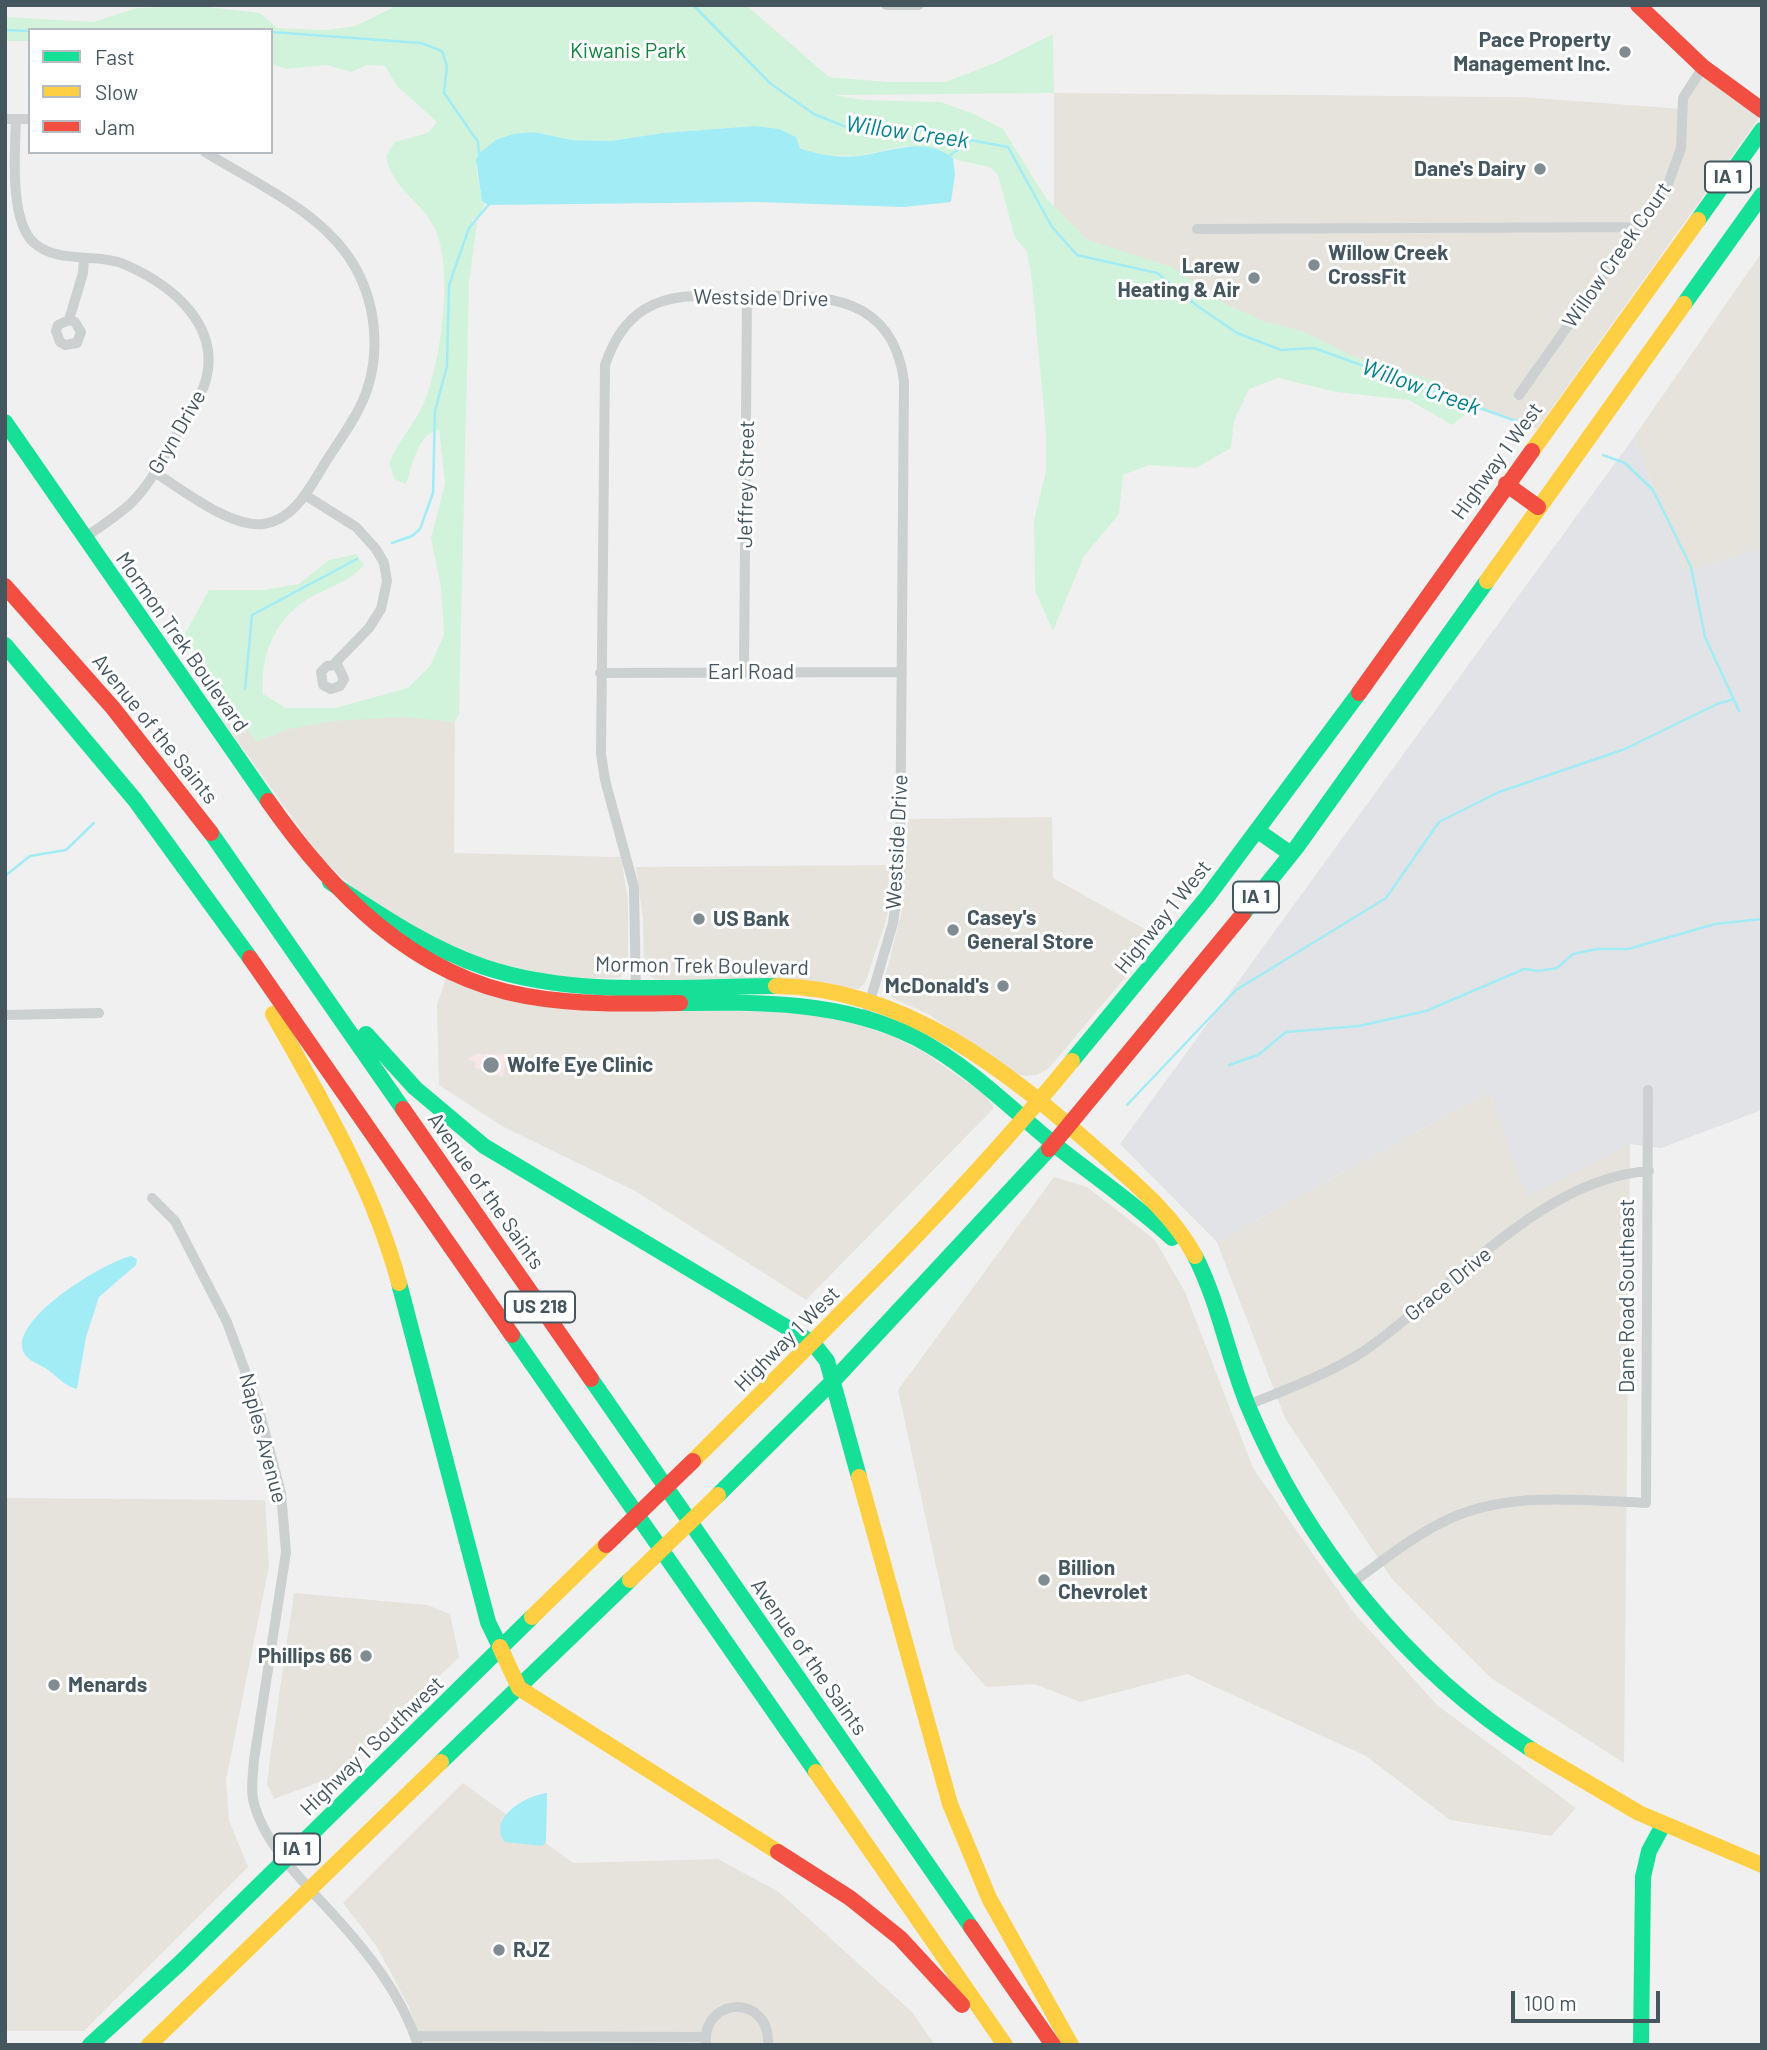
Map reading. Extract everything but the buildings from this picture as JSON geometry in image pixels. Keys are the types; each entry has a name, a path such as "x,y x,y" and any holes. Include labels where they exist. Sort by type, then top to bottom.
{"main road":[{"path":"1638,5 1703,67 1762,110"},
{"name":"Highway 1 West","path":"500,1650 814,1343 1040,1102 1258,831 1762,130"},
{"name":"IA 1","path":"149,2045 207,1992 718,1495 834,1380 1004,1201 1110,1079 1291,854 1407,696 1762,195"},
{"name":"Mormon Trek Boulevard","path":"5,422 295,839 330,882 365,918 388,936 472,982 503,991 567,1002 773,1004 865,1018 935,1050 976,1078 1053,1143 1152,1219 1201,1271"},
{"path":"1506,484 1538,508"},
{"name":"Avenue of the Saints","path":"5,586 143,745 253,894 1054,2045"},
{"name":"US 218","path":"5,645 53,699 180,859 1005,2045"},
{"path":"1258,831 1291,854"},
{"path":"180,859 347,1144 370,1193 399,1276 488,1622 519,1688 850,1898 923,1960 993,2045"},
{"name":"Mormon Trek Boulevard","path":"330,882 423,940 484,966 562,983 781,986 871,1001 935,1027 983,1054 1068,1125 1179,1231 1201,1271 1248,1405 1296,1500 1352,1583 1402,1640 1470,1704 1568,1776 1662,1827 1762,1865"},
{"path":"253,894 380,1052 455,1124 507,1160 814,1343 827,1361 950,1804 989,1898 1071,2045"},
{"name":"Highway 1 Southwest","path":"90,2045 286,1860 500,1650"},
{"path":"1641,2045 1643,1877 1649,1851 1662,1827"}],"street":[{"path":"886,5 919,5"},
{"name":"Willow Creek Court","path":"1518,395 1674,172 1681,148 1683,98 1703,67"},
{"path":"10,119 28,119"},
{"name":"Gryn Drive","path":"10,119 17,201 25,231 45,249 59,256 113,261 140,273 192,310 206,338 208,354 205,384 154,472 132,503 84,538"},
{"path":"154,472 219,512 254,524 280,518 305,495 367,391 374,358 373,316 352,263 323,228 208,154"},
{"path":"1197,229 1637,227"},
{"path":"69,320 83,273 84,258"},
{"name":"Westside Drive","path":"636,1003 634,887 609,797 601,754 602,380 610,350 632,319 658,303 687,296 815,296 841,300 869,315 892,338 898,351 904,381 899,888 865,1018"},
{"name":"Jeffrey Street","path":"744,672 747,296"},
{"path":"305,495 367,536 384,564 387,581 377,617 343,652 335,665"},
{"name":"Earl Road","path":"600,673 902,672"},
{"path":"5,1015 100,1013"},
{"name":"Dane Road Southeast","path":"1352,1583 1415,1538 1471,1511 1533,1501 1646,1503 1648,1090"},
{"name":"Grace Drive","path":"1248,1405 1328,1371 1365,1350 1544,1210 1594,1185 1622,1175 1649,1171"},
{"name":"Naples Avenue","path":"152,1198 176,1222 228,1322 258,1406 281,1493 286,1552 254,1759 252,1793 262,1825 286,1860 375,1964 392,1990 416,2040"},
{"path":"416,2040 706,2041 714,2016 727,2008 742,2007 756,2012 764,2022 768,2045"}],"shaded area":[{"path":"1703,67 1762,114 1537,429 1284,343 1054,272 1054,93 1521,97 1682,109"},
{"path":"1762,252 1762,548 1686,572 1634,437"},
{"path":"1634,437 1686,572 1762,548 1762,1110 1661,1148 1630,1144 1527,1197 1489,1092 1217,1242 1120,1144"},
{"path":"455,715 454,853 621,857 628,900 628,966 620,978 565,978 474,958 376,908 321,858 220,716"},
{"path":"1052,817 1053,878 1159,937 1049,1068 1037,1075 1027,1076 1020,1075 928,1014 894,999 886,990 884,981 902,910 908,819"},
{"path":"895,865 892,896 884,927 865,983 858,989 660,980 652,978 644,968 643,920 636,867"},
{"path":"446,978 659,1010 801,1012 844,1020 892,1036 924,1052 985,1095 994,1108 806,1300 637,1192 502,1126 439,1085 437,1005"},
{"name":"Wolfe Eye Clinic","path":"477,1054 506,1054 503,1077 475,1068 476,1063 467,1059"},
{"path":"1489,1092 1527,1196 1630,1144 1624,1763 1491,1678 1392,1579 1285,1418 1217,1242"},
{"path":"1054,1177 1087,1187 1155,1240 1185,1292 1253,1468 1354,1613 1437,1705 1576,1808 1551,1836 1450,1820 1366,1756 1187,1674 1080,1702 1035,1684 986,1687 954,1649 898,1390"},
{"path":"5,1498 265,1500 269,1567 226,1780 229,1820 248,1867 84,2031 5,2031"},
{"path":"294,1593 427,1605 450,1614 459,1657 341,1774 274,1799 267,1784"},
{"path":"463,1783 573,1863 718,1859 779,1892 912,2012 935,2045 423,2045 409,2007 377,1947 343,1903"}],"green space":[{"name":"Kiwanis Park","path":"398,5 746,5 829,77 888,82 946,82 997,62 1053,34 1054,93 834,95 863,100 941,102 974,114 1003,129 1046,198 1087,240 1172,267 1227,305 1266,322 1302,331 1353,356 1432,380 1452,394 1464,416 1452,425 1409,400 1336,392 1278,378 1249,389 1234,421 1231,448 1196,468 1149,465 1123,475 1119,514 1084,556 1053,631 1035,591 1034,520 1046,471 1046,431 1031,272 1026,250 1015,238 998,175 990,167 961,161 926,147 904,146 859,156 818,155 754,126 663,133 610,141 572,140 534,132 496,141 479,153 476,168 482,200 485,203 478,219 472,219 472,223 477,223 469,282 459,714 455,722 404,717 333,721 289,729 256,742 184,636 209,590 263,590 299,584 329,560 356,554 364,565 346,580 300,604 280,625 273,637 264,665 263,694 286,708 335,708 408,688 430,666 444,635 441,587 431,538 445,483 439,430 426,437 421,444 406,484 395,480 389,463 420,411 430,385 440,339 444,288 440,242 433,225 394,177 386,156 395,142 428,133 437,122 397,86 385,66 367,65 351,72 327,65 286,69 273,65 273,28 28,28 28,41 5,41 5,17 93,22 137,8 198,6 260,13 277,28 327,30 356,26"}],"water":[{"path":"754,126 779,129 796,137 800,148 843,157 918,146 942,151 953,158 955,174 951,202 904,207 758,202 488,205 482,201 476,160 479,153 496,140 513,134 534,132 572,140 610,141 663,133"},
{"path":"131,1256 137,1259 136,1265 99,1297 86,1337 77,1389 28,1358 22,1347 25,1334 48,1306 83,1279"},
{"path":"547,1793 546,1842 542,1846 505,1842 501,1825 511,1810 519,1803"}],"waterway":[{"name":"Willow Creek","path":"693,5 771,84 814,114 851,129 911,129 1008,147 1052,227 1077,255 1157,273 1196,305 1237,333 1281,350 1314,348 1527,425"},
{"path":"5,30 28,31"},
{"path":"273,32 421,43 442,51 447,66 444,93 478,142 479,154"},
{"path":"949,156 971,140"},
{"path":"392,543 412,536 420,529 433,493 435,411 447,366 449,285 469,228 490,203"},
{"name":"Willow Creek","path":"1603,455 1625,463 1653,490 1691,567 1705,637 1739,711"},
{"path":"245,689 252,615 357,559"},
{"path":"1127,1105 1236,990 1386,898 1439,822 1499,792 1625,749 1717,704 1734,699"},
{"path":"5,876 30,856 66,850 94,823"},
{"path":"1229,1065 1258,1055 1286,1032 1359,1026 1426,1011 1524,969 1539,971 1557,968 1573,954 1597,949 1628,949 1715,924 1762,919"}],"traffic: fast":[{"path":"1698,220 1762,130"},
{"path":"1684,304 1762,195"},
{"path":"5,422 268,801"},
{"path":"1243,914 1296,848 1487,581"},
{"path":"5,645 135,800 250,958"},
{"path":"1072,1061 1208,896 1359,693"},
{"path":"1258,831 1291,854"},
{"path":"211,833 403,1109"},
{"path":"330,882 404,929 443,950 484,967 519,977 592,987 776,986"},
{"path":"680,1003 770,1004 831,1010 888,1026 916,1038 971,1074 1172,1238"},
{"path":"366,1034 415,1088 484,1146 813,1343 827,1361 859,1477"},
{"path":"718,1495 834,1380 1049,1149"},
{"path":"1195,1256 1211,1292 1248,1406 1271,1457 1298,1506 1330,1554 1364,1599 1402,1642 1443,1682 1486,1718 1532,1750"},
{"path":"399,1283 488,1622 500,1647"},
{"path":"512,1335 816,1772"},
{"path":"591,1379 971,1927"},
{"path":"441,1762 630,1580"},
{"path":"90,2045 179,1964 532,1617"},
{"path":"1641,2045 1643,1877 1649,1851 1662,1827"}],"traffic: slow":[{"path":"1532,451 1698,220"},
{"path":"1487,581 1684,304"},
{"path":"776,986 823,990 868,1001 951,1039 989,1063 1027,1091 1138,1186 1175,1226 1195,1256"},
{"path":"273,1014 328,1112 361,1178 399,1283"},
{"path":"693,1461 935,1216 1028,1114 1072,1061"},
{"path":"859,1477 950,1804 989,1898 1071,2045"},
{"path":"630,1580 718,1495"},
{"path":"532,1617 606,1545"},
{"path":"500,1647 519,1688 778,1852"},
{"path":"1532,1750 1639,1813 1762,1865"},
{"path":"149,2045 441,1762"},
{"path":"816,1772 1005,2045"}],"traffic: jam":[{"path":"1638,5 1703,67 1762,110"},
{"path":"1359,693 1532,451"},
{"path":"1506,484 1538,507"},
{"path":"5,586 113,708 211,833"},
{"path":"268,801 319,867 347,897 378,925 446,970 485,986 545,999 603,1003 680,1003"},
{"path":"1049,1149 1243,914"},
{"path":"250,958 512,1335"},
{"path":"403,1109 591,1379"},
{"path":"606,1545 693,1461"},
{"path":"778,1852 850,1898 900,1938 962,2005"},
{"path":"971,1927 1053,2045"}],"place":[{"name":"Pace Property Management Inc.","path":"1625,52"},
{"name":"Dane's Dairy","path":"1540,169"},
{"name":"Willow Creek CrossFit","path":"1314,265"},
{"name":"Larew Heating & Air","path":"1254,278"},
{"name":"US Bank","path":"699,919"},
{"name":"Casey's General Store","path":"953,930"},
{"name":"McDonald's","path":"1003,986"},
{"name":"Wolfe Eye Clinic","path":"491,1065"},
{"name":"Billion Chevrolet","path":"1044,1580"},
{"name":"Phillips 66","path":"366,1656"},
{"name":"Menards","path":"54,1685"},
{"name":"RJZ","path":"499,1950"}]}
